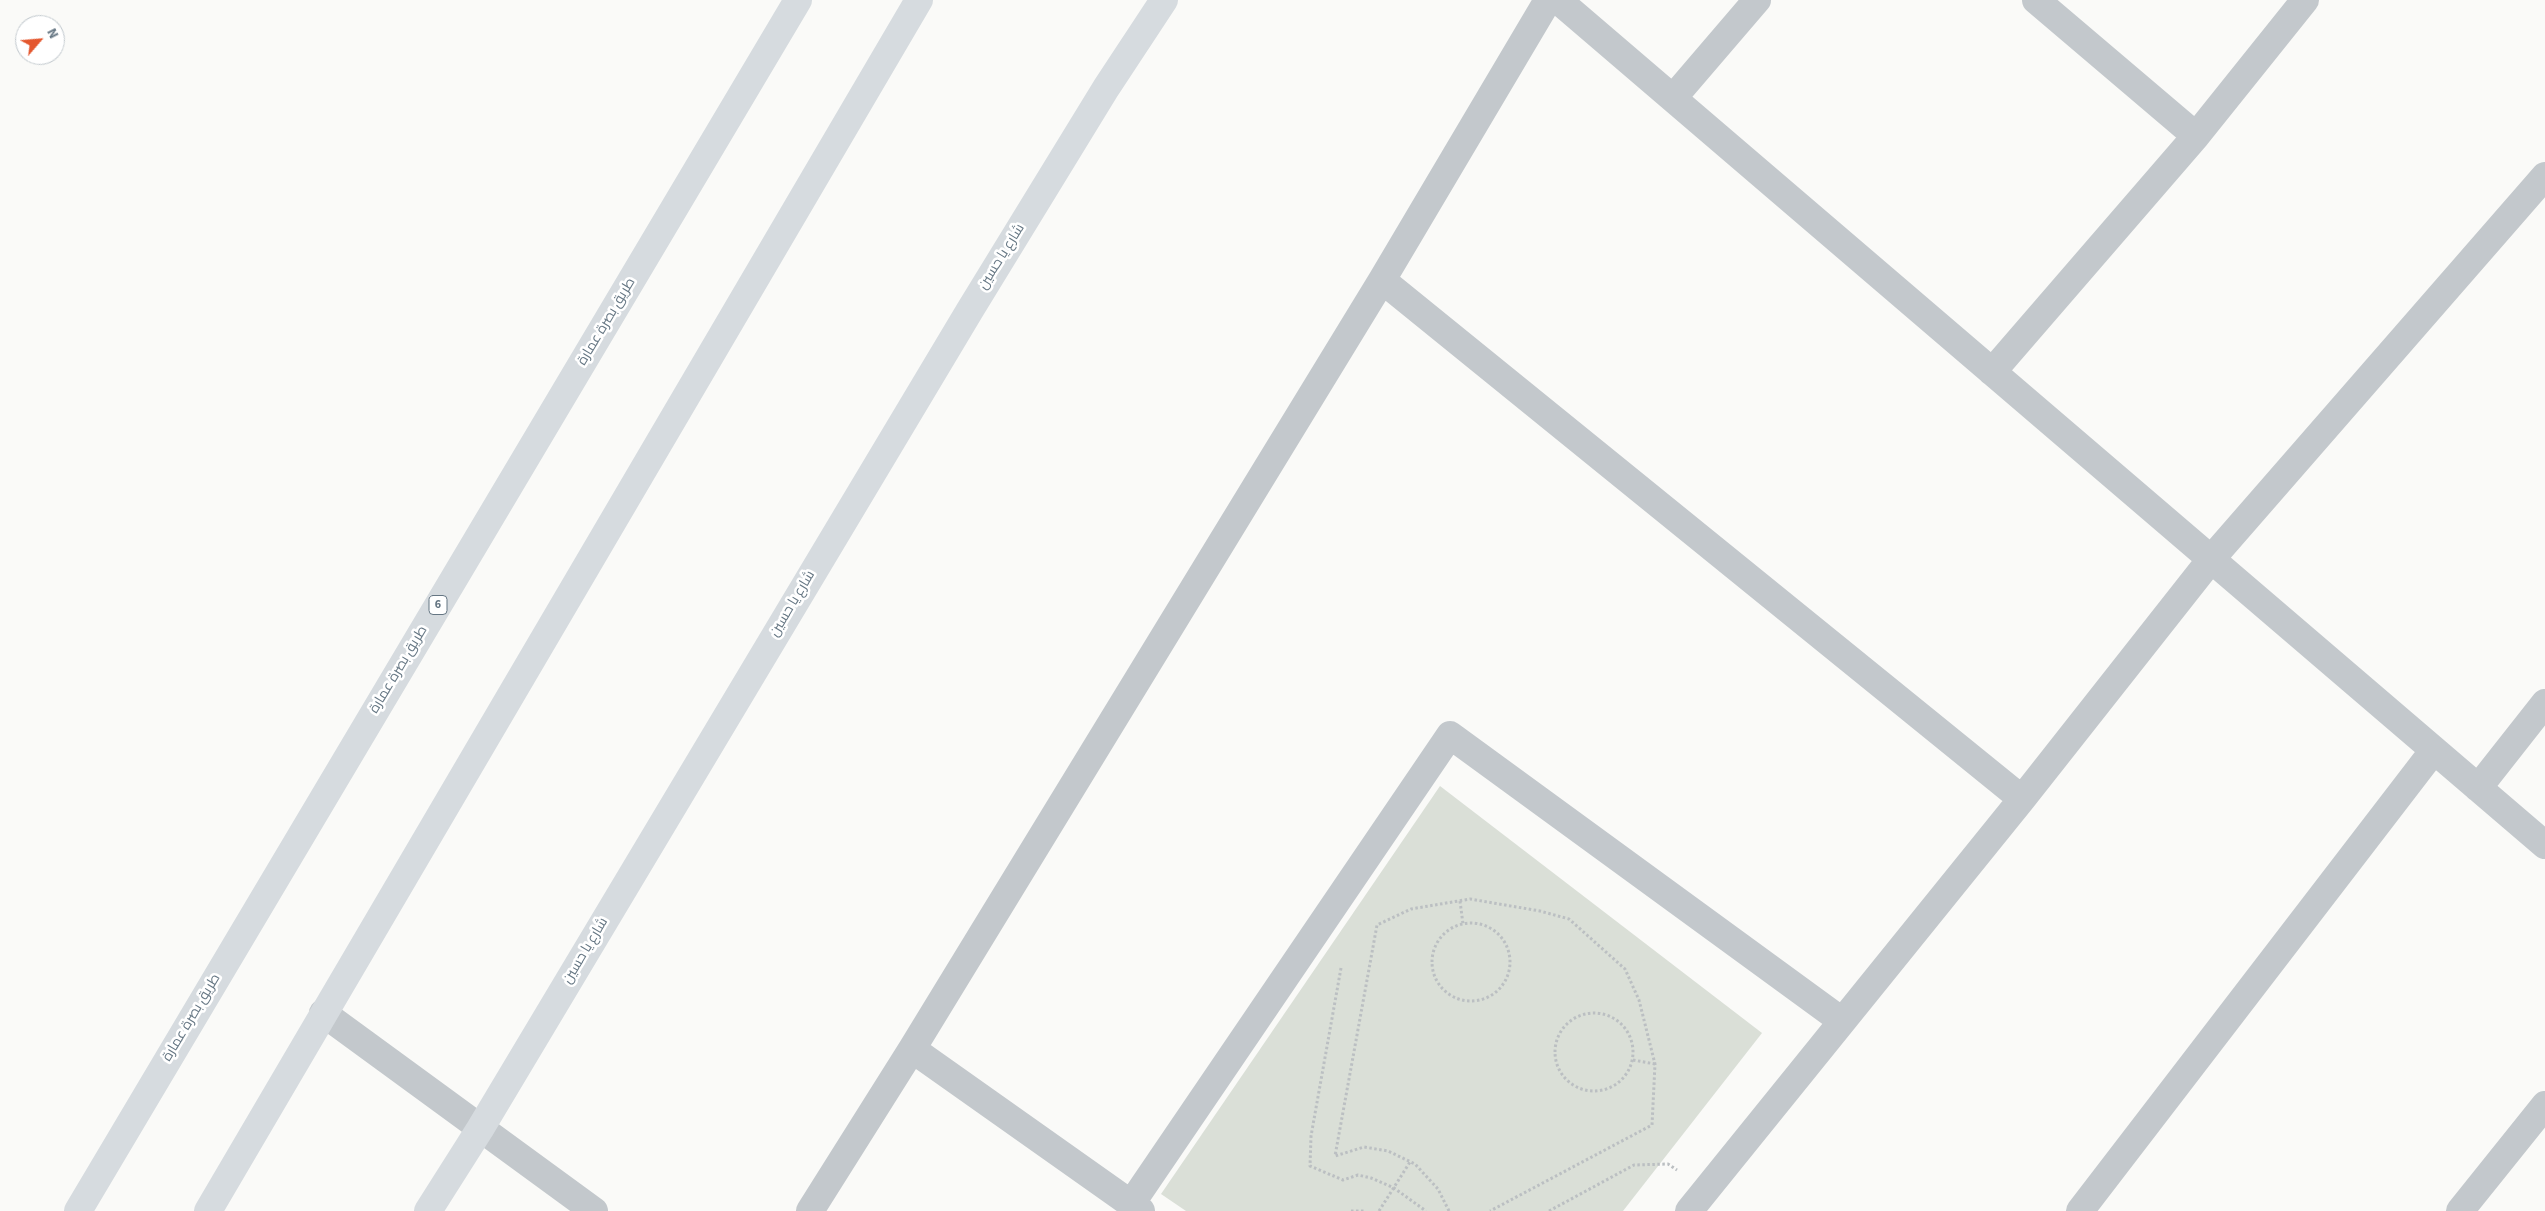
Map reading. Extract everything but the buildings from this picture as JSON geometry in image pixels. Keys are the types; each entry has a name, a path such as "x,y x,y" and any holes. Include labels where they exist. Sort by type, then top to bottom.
{"main road":[{"name":"طريق بصرة عمارة","path":"87,1208 798,0"},
{"path":"208,1211 919,0"},
{"name":"شارع يا حسين","path":"428,1211 480,1129 949,343 1106,88 1164,0"}],"street":[{"path":"810,1211 912,1049 1382,280 1548,0"},
{"path":"1558,0 2545,845"},
{"path":"1672,98 1757,0"},
{"path":"2036,0 2196,136"},
{"path":"1992,372 2196,136 2305,0"},
{"path":"1689,1211 2022,799 2212,558 2545,176"},
{"path":"1382,280 2022,799"},
{"path":"2478,788 2545,703"},
{"path":"912,1049 1136,1208 1450,735 1842,1021"},
{"path":"2080,1211 2434,750"},
{"path":"323,1013 594,1211"},
{"path":"2460,1211 2545,1105"}],"path":[{"path":"1449,1211 1438,1189 1410,1162 1388,1151 1364,1147 1335,1156 1377,925 1411,909 1470,899 1540,911 1569,919 1625,969 1639,1000 1655,1064 1652,1125 1490,1211"},
{"path":"1460,901 1463,924"},
{"path":"1476,923 1488,927 1498,934 1506,944 1510,956 1510,970 1505,982 1497,993 1485,999 1472,1002 1453,996 1438,983 1433,971 1432,959 1439,941 1452,928 1463,924 1476,923"},
{"path":"1341,968 1311,1136 1310,1166 1342,1180 1358,1175 1371,1178 1394,1188 1426,1211"},
{"path":"1598,1013 1611,1017 1621,1024 1629,1034 1633,1046 1633,1060 1628,1072 1620,1082 1608,1089 1595,1092 1581,1090 1560,1073 1556,1061 1558,1036 1574,1018 1598,1013"},
{"path":"1633,1060 1655,1064"},
{"path":"1380,1211 1410,1162"},
{"path":"1549,1211 1634,1165 1668,1164 1707,1189"},
{"path":"1351,1211 1364,1211"}],"shaded area":[{"path":"1440,786 1762,1033 1623,1211 1186,1211 1161,1194"}]}
